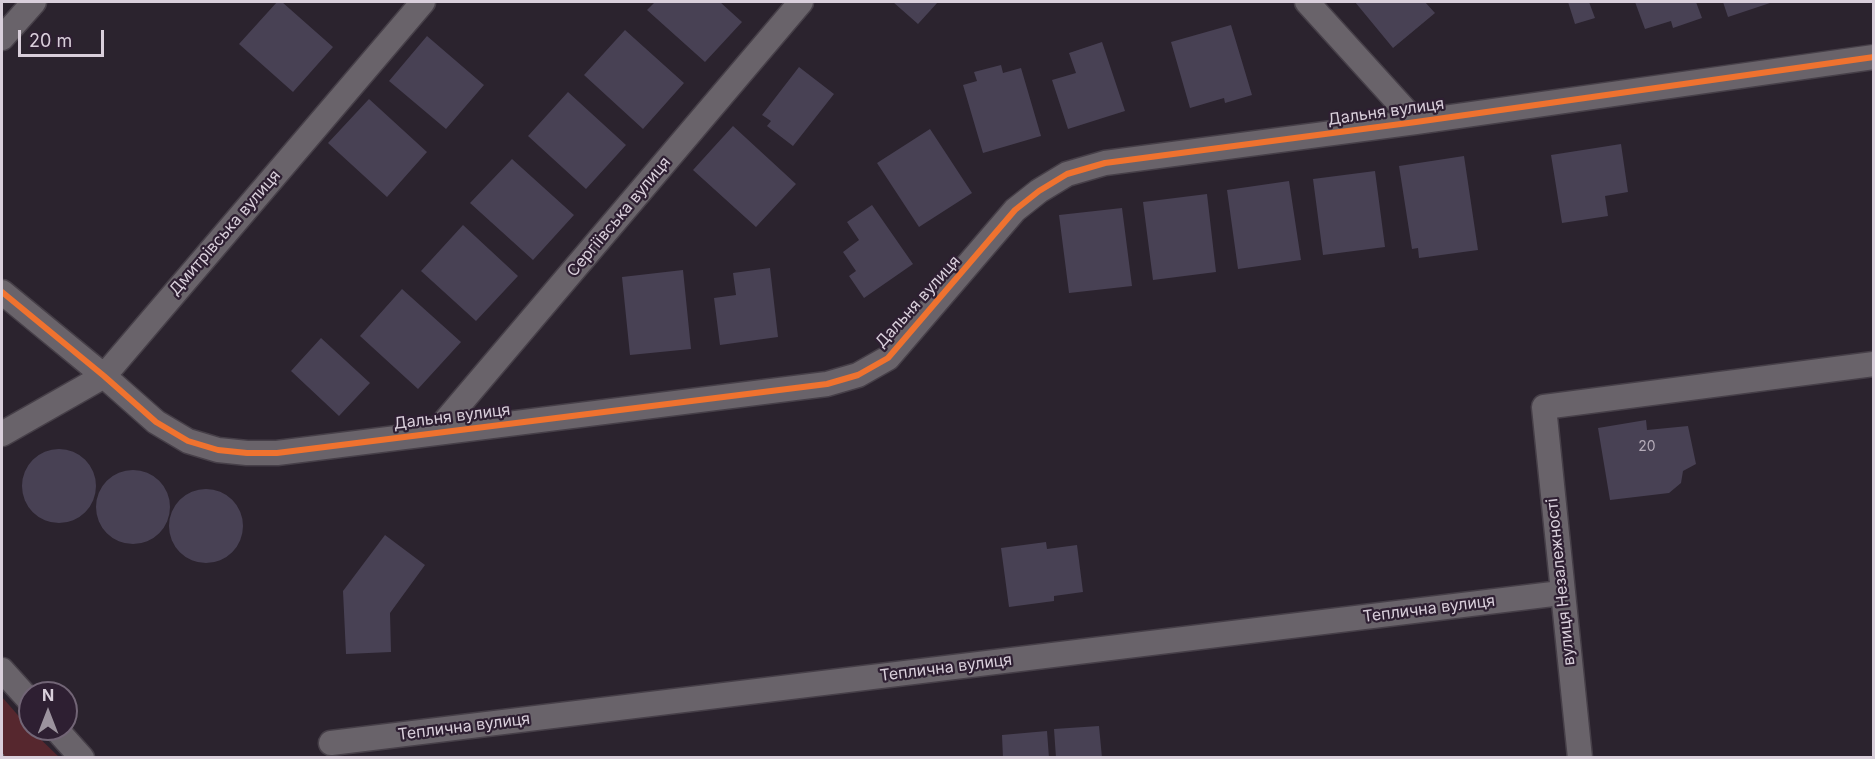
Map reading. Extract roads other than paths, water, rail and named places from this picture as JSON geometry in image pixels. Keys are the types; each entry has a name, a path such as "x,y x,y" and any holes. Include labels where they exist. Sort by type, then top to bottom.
{"street":[{"path":"2,38 34,2"},
{"name":"Дмитрівська вулиця","path":"2,434 104,376 423,2"},
{"name":"Сергіївська вулиця","path":"436,432 801,2"},
{"path":"1307,2 1416,122"},
{"name":"Дальня вулиця","path":"2,292 156,422 188,441 218,450 277,453 827,384 858,375 888,358 1016,210 1039,191 1066,174 1105,163 1416,122 1874,57"},
{"name":"вулиця Незалежності","path":"1580,758 1544,407 1874,364"},
{"name":"Теплична вулиця","path":"331,743 1562,593"},
{"path":"2,670 18,688"},
{"path":"67,741 82,758"}]}
